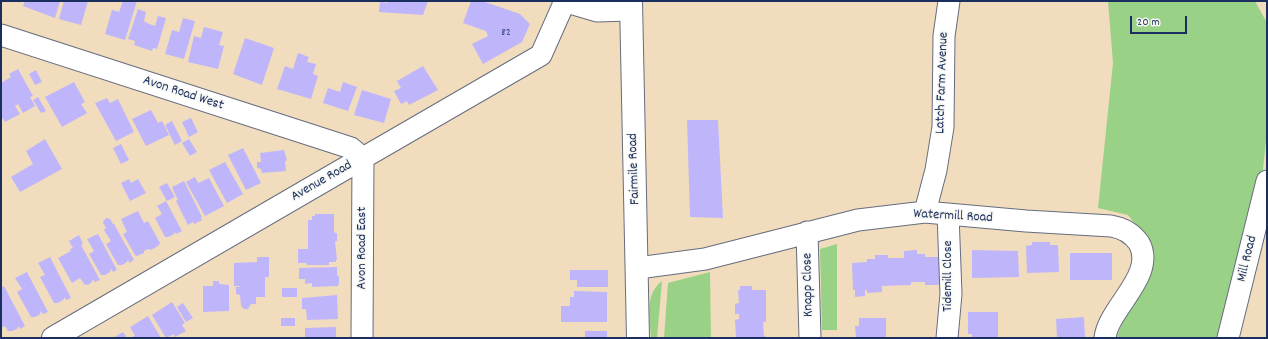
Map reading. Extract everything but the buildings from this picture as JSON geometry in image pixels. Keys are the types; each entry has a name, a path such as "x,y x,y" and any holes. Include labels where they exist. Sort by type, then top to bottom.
{"street":[{"path":"564,1 596,11 630,5"},
{"name":"Avenue Road","path":"53,338 541,56 564,1"},
{"name":"Latch Farm Avenue","path":"925,212 936,170 943,127 944,36 949,1"},
{"name":"Fairmile Road","path":"630,5 638,268 638,338"},
{"name":"Avon Road West","path":"1,34 351,148 363,158"},
{"name":"Avon Road East","path":"362,338 363,158"},
{"name":"Mill Road","path":"1228,338 1267,181"},
{"name":"Watermill Road","path":"638,268 705,259 858,220 925,212 1026,221 1111,226 1121,228 1137,241 1142,250 1143,259 1136,279 1112,320 1105,338"},
{"name":"Tidemill Close","path":"947,338 951,294 948,214"},
{"name":"Knapp Close","path":"807,232 810,338"}],"green space":[{"path":"1108,1 1255,1 1267,23 1267,131 1262,179 1223,338 1118,338 1117,336 1148,264 1150,243 1128,215 1098,208 1113,63"},
{"path":"837,244 837,330 822,330 820,249"},
{"path":"710,272 711,338 664,338 668,283"},
{"path":"662,281 657,338 651,338 649,314 650,300 656,287"}]}
